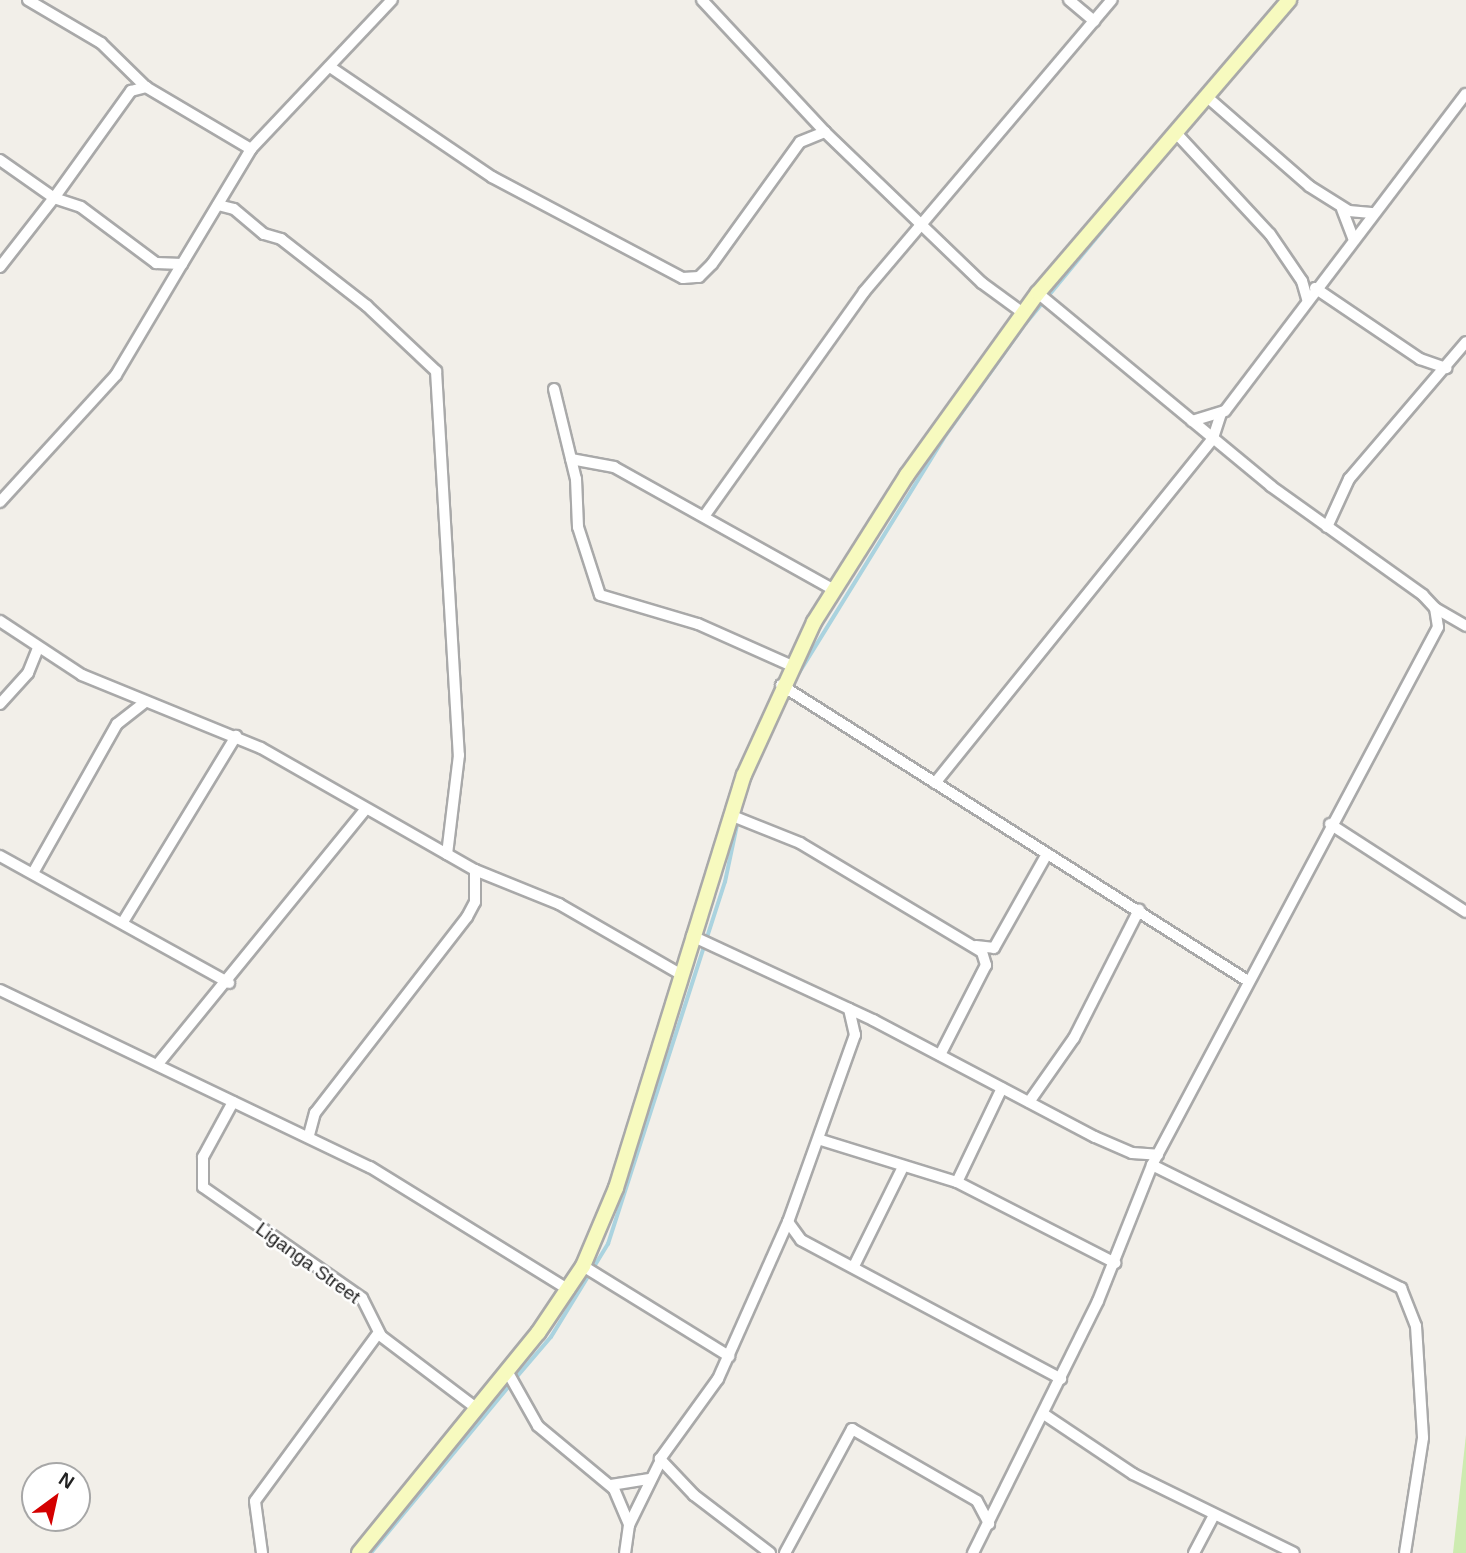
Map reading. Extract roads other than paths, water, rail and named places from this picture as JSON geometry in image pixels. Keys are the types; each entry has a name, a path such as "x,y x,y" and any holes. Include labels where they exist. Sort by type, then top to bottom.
{"main road":[{"path":"359,1553 475,1407 507,1371 569,1290 583,1266 616,1188 730,815 780,685 834,590 1038,293 1289,0"}],"street":[{"path":"28,0 101,43 146,87 251,149"},
{"path":"0,502 116,375 251,149 392,0"},
{"path":"702,0 825,132 921,220 982,283 1024,313"},
{"path":"1069,0 1094,21"},
{"path":"705,515 921,220 1112,0"},
{"path":"330,67 492,177 683,278 699,277 712,264 800,142 825,132"},
{"path":"0,267 54,198 131,91 146,87"},
{"path":"935,783 1213,438 1221,414 1353,238 1466,94"},
{"path":"1206,96 1208,104 1341,207 1374,213"},
{"path":"1176,133 1270,234 1302,281 1307,299"},
{"path":"0,160 54,198 81,207 156,263 181,264"},
{"path":"230,186 234,209"},
{"path":"218,205 234,209 367,306 436,371 459,755 447,855"},
{"path":"1341,207 1353,238"},
{"path":"1315,288 1420,359 1446,368"},
{"path":"1038,293 1192,421 1327,527 1435,608 1466,626"},
{"path":"1327,527 1349,479 1466,342"},
{"path":"554,389 571,459 578,527 600,595 698,624 790,665"},
{"path":"1192,421 1221,414"},
{"path":"571,459 614,467 705,515 834,590"},
{"path":"973,1553 1045,1415 1115,1264 1155,1160 1330,824 1434,639 1435,608"},
{"path":"0,621 37,648 145,702 236,736 447,855 475,870 559,904 680,974"},
{"path":"0,704 21,685 37,648"},
{"path":"780,685 1248,981"},
{"path":"33,873 117,724 145,702"},
{"path":"123,922 236,736"},
{"path":"157,1065 229,983 366,809"},
{"path":"730,815 780,832 974,945 988,961"},
{"path":"1330,824 1466,912"},
{"path":"940,1055 1047,854"},
{"path":"0,856 229,983"},
{"path":"309,1135 315,1114 467,917 475,902 475,870"},
{"path":"1029,1102 1074,1038 1139,910"},
{"path":"692,936 873,1020 1132,1153 1155,1160 1401,1288 1416,1326 1423,1438 1405,1553"},
{"path":"974,945 995,948"},
{"path":"0,990 233,1102 309,1135 569,1290"},
{"path":"625,1553 629,1525 650,1479 729,1356 788,1222 821,1140 855,1035 849,1009"},
{"path":"855,1035 873,1020"},
{"path":"957,1182 1002,1088"},
{"name":"Liganga Street","path":"233,1102 203,1157 203,1187 362,1298 381,1336 475,1407"},
{"path":"821,1140 846,1143 901,1169 957,1182 1115,1264"},
{"path":"854,1266 901,1169"},
{"path":"788,1222 801,1240 1061,1379"},
{"path":"583,1266 729,1356"},
{"path":"262,1553 255,1501 377,1335"},
{"path":"507,1371 538,1426 611,1485 629,1525"},
{"path":"1045,1415 1133,1474 1294,1553"},
{"path":"785,1553 852,1429 977,1502 989,1524"},
{"path":"659,1464 770,1553"},
{"path":"611,1485 650,1479"},
{"path":"1194,1553 1214,1515"}],"waterway":[{"path":"794,681 946,435 1026,323 1164,156"},
{"path":"515,1379 551,1337 608,1244 725,882 741,806"},
{"path":"371,1553 510,1385"}]}
